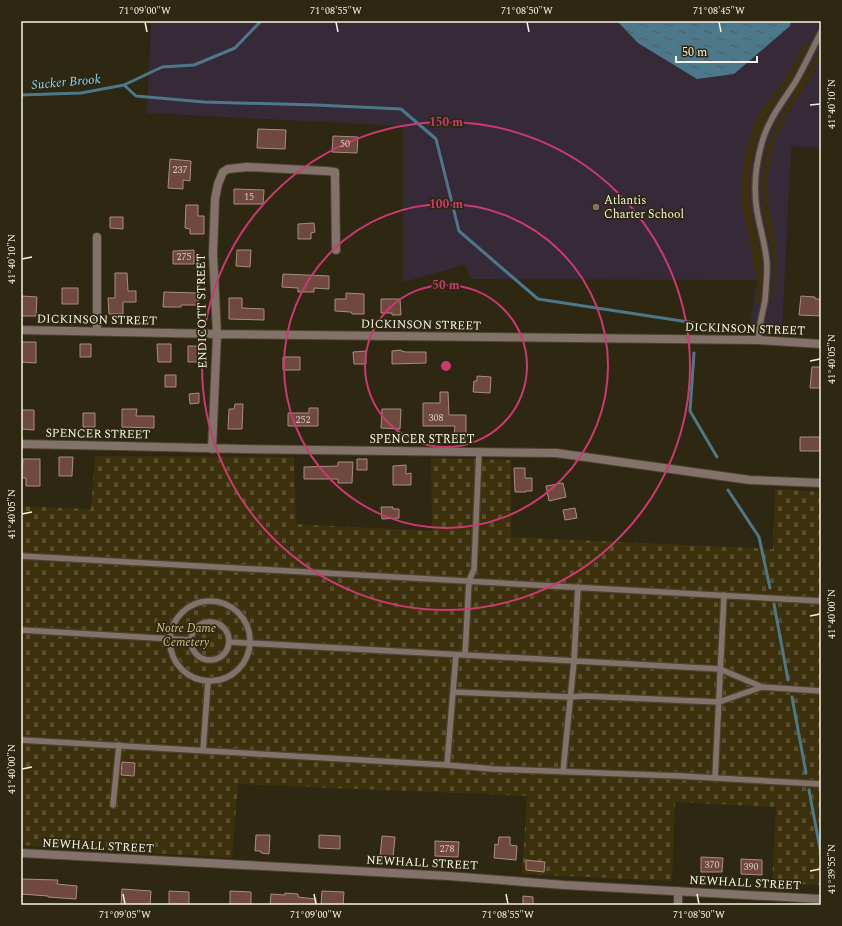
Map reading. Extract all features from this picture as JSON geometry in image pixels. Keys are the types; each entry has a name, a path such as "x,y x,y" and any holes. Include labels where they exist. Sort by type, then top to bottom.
{"street":[{"name":"ENDICOTT STREET","path":"212,449 217,334 212,254 215,199 218,184 223,172 228,169 247,167 335,172 336,250"},
{"path":"96,237 97,332"},
{"name":"DICKINSON STREET","path":"21,330 217,334 758,340 821,344"},
{"name":"SPENCER STREET","path":"21,444 212,449 556,453 750,480 821,483"},
{"name":"NEWHALL STREET","path":"21,853 449,876 564,885 821,899"},
{"path":"678,891 678,905"}],"lane":[{"path":"758,340 765,301 767,278 766,254 755,196 758,160 763,138 775,112 802,70 820,36"},
{"path":"465,655 469,581 474,569 479,452"},
{"path":"21,556 821,601"},
{"path":"563,772 574,661 578,587"},
{"path":"715,778 724,595"},
{"path":"207,601 226,604 234,609 246,624 249,632 250,643 248,652 237,670 218,680 208,681 197,679 187,674 179,667 173,658 169,639 176,619 182,612 190,606 207,601"},
{"path":"214,622 225,630 228,635 229,642 225,653 220,657 209,660 203,658 194,651 191,640 192,633 202,624 214,622"},
{"path":"21,630 191,640"},
{"path":"229,642 720,670 762,687 821,691"},
{"path":"447,765 456,654"},
{"path":"203,751 208,681"},
{"path":"452,692 719,702 762,687"},
{"path":"21,740 493,769 821,784"},
{"path":"113,805 119,745"}],"shaded area":[{"name":"Atlantis Charter School","path":"151,21 821,21 821,148 791,146 782,330 749,329 757,280 472,279 465,265 403,282 403,126 147,113"}],"green space":[{"path":"805,43 809,44 791,80 775,102 763,124 752,158 749,195 763,266 759,304 755,303 758,287 758,270 754,270 741,194 745,156 753,128 761,112 779,88"},
{"path":"821,46 821,56 813,74 788,113 776,137 771,154 767,182 769,211 778,265 773,301 771,301 773,257 763,211 762,178 766,151 779,119 811,66"},
{"name":"Notre Dame Cemetery","path":"95,456 294,457 296,524 432,531 431,458 511,460 511,537 773,549 775,489 821,492 821,885 772,883 776,807 675,802 672,881 522,874 527,796 238,784 232,858 21,845 21,506 91,509"}],"water":[{"path":"617,21 791,21 790,26 734,74 697,79 638,43"}],"building":[{"path":"258,129 286,130 285,149 257,148"},
{"path":"333,136 358,137 357,153 332,152"},
{"path":"170,159 191,161 190,181 183,180 183,189 168,188"},
{"path":"234,189 264,190 263,204 234,204"},
{"path":"186,205 198,205 198,216 204,216 204,234 190,234 190,229 185,228"},
{"path":"110,217 123,217 123,229 110,228"},
{"path":"314,223 315,232 311,233 311,239 298,239 298,224"},
{"path":"194,250 194,264 173,264 173,251"},
{"path":"237,250 251,250 250,267 236,266"},
{"path":"115,273 127,273 128,291 136,291 136,302 123,302 123,314 109,314 108,298 115,298"},
{"path":"283,274 329,276 329,289 314,288 314,292 298,292 298,288 282,287"},
{"path":"62,288 78,288 78,304 62,304"},
{"path":"164,292 198,293 198,305 163,307"},
{"path":"346,293 364,294 364,314 352,314 351,312 335,311 335,299 346,299"},
{"path":"22,296 37,297 36,316 21,316"},
{"path":"801,296 821,299 821,316 799,315"},
{"path":"229,298 242,298 242,308 264,309 264,320 229,319"},
{"path":"381,299 400,299 401,315 381,313"},
{"path":"21,342 36,342 36,363 21,362"},
{"path":"80,344 91,344 91,357 80,357"},
{"path":"157,344 171,344 171,362 158,362"},
{"path":"188,346 199,346 199,362 188,362"},
{"path":"401,350 406,352 426,352 426,363 392,364 392,351"},
{"path":"366,351 366,364 354,364 353,352"},
{"path":"283,357 300,357 300,370 283,370"},
{"path":"812,367 821,367 821,388 810,388"},
{"path":"165,375 176,375 176,387 165,387"},
{"path":"477,376 491,377 490,393 473,392 474,381 477,381"},
{"path":"440,392 448,392 449,415 466,415 466,435 454,435 455,426 423,426 423,403 440,403"},
{"path":"199,393 199,403 190,404 189,394"},
{"path":"235,404 243,404 242,429 228,429 229,409 234,409"},
{"path":"309,408 318,408 318,426 288,426 288,413 309,413"},
{"path":"122,409 137,409 136,416 154,416 154,428 122,427"},
{"path":"382,409 401,409 400,429 381,428"},
{"path":"21,410 34,410 34,430 21,429"},
{"path":"83,413 95,413 95,427 83,427"},
{"path":"800,437 821,437 821,451 800,451"},
{"path":"59,457 73,457 72,476 59,476"},
{"path":"23,459 40,459 40,486 26,486 26,478 22,478"},
{"path":"357,459 367,459 367,470 357,470"},
{"path":"338,462 353,462 352,483 338,483 338,479 304,479 304,467 338,466"},
{"path":"406,465 406,474 411,473 411,485 393,485 393,466"},
{"path":"514,468 525,468 525,478 532,478 532,491 515,492"},
{"path":"563,483 566,497 549,501 546,486"},
{"path":"381,507 393,507 393,509 399,509 399,518 382,519"},
{"path":"575,508 577,518 565,520 563,510"},
{"path":"122,762 135,763 134,776 121,775"},
{"path":"256,835 270,835 269,854 261,853 261,851 255,851"},
{"path":"319,835 340,836 340,849 319,848"},
{"path":"382,836 395,837 393,858 380,857"},
{"path":"499,837 510,837 510,845 517,846 516,860 494,858 495,844 498,845"},
{"path":"435,841 459,842 458,857 435,856"},
{"path":"701,857 723,858 722,872 701,872"},
{"path":"741,859 762,860 762,875 741,874"},
{"path":"526,860 545,862 544,872 526,870"},
{"path":"21,879 58,880 57,884 77,886 76,899 21,894"},
{"path":"122,889 151,891 150,905 121,905"},
{"path":"169,891 189,892 189,905 169,905"},
{"path":"230,891 251,892 251,905 230,904"},
{"path":"322,891 344,892 343,905 321,905"},
{"path":"285,893 298,894 298,897 316,899 316,905 270,905 271,894 285,895"},
{"path":"523,896 533,897 533,905 523,905"}],"waterway":[{"name":"Sucker Brook","path":"21,95 81,93 124,85 162,67 194,65 235,48 261,21"},
{"path":"124,85 136,96 204,102 401,109 436,139 459,231 538,299 695,323"},
{"path":"694,353 690,411 717,457"},
{"path":"728,490 759,537 770,588"},
{"path":"774,604 788,680"},
{"path":"792,697 806,773"},
{"path":"809,790 821,854"}],"place":[{"name":"Atlantis Charter School","path":"596,207"}]}
